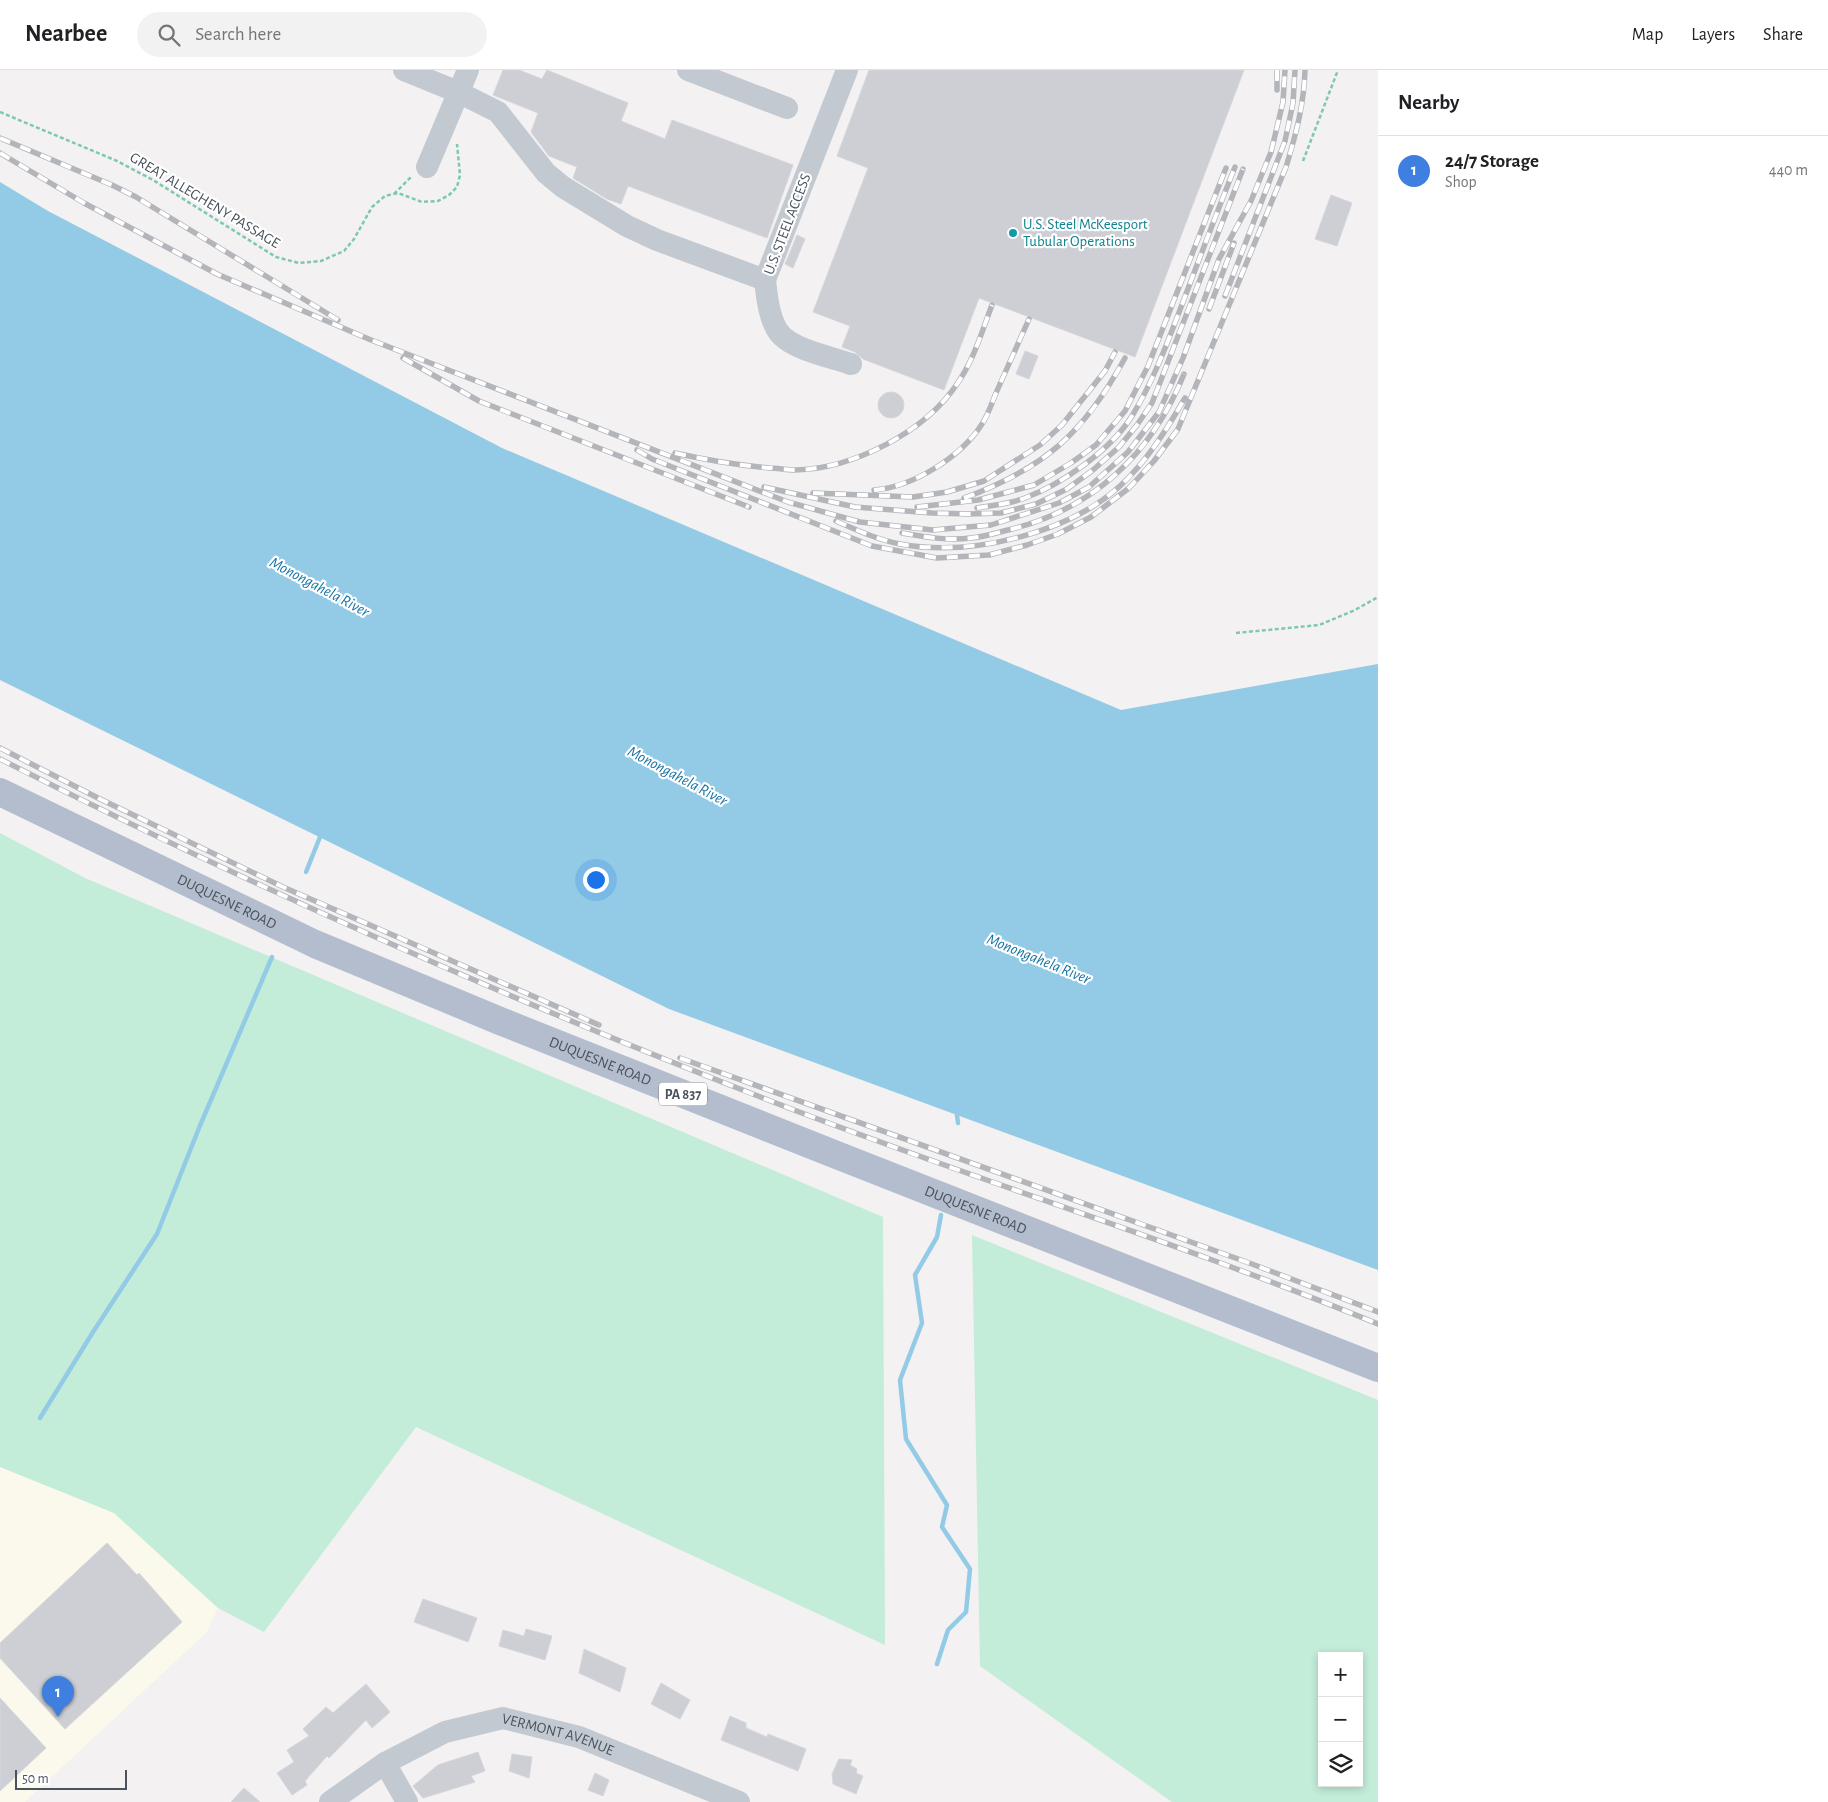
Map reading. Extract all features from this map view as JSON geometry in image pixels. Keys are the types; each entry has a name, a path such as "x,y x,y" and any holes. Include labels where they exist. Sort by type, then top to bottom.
{"main road":[{"name":"DUQUESNE ROAD","path":"0,792 315,944 820,1149 1378,1368"}],"street":[{"path":"404,70 458,92 498,112 546,173 572,192 643,234 765,280"},
{"path":"427,167 468,70"},
{"path":"688,70 787,108"},
{"name":"U.S. STEEL ACCESS","path":"847,70 765,280 768,309 780,334 792,344 852,364"},
{"name":"VERMONT AVENUE","path":"330,1802 385,1763 444,1732 503,1718 579,1737 739,1802"},
{"path":"385,1763 407,1802"}],"path":[{"path":"1303,161 1338,70"},
{"name":"GREAT ALLEGHENY PASSAGE","path":"0,112 117,161 152,180 276,257 299,263 321,261 344,251 354,239 372,207 385,196 394,194 407,179 427,167"},
{"path":"394,194 398,193 422,202 438,201 449,195 457,186 460,175 458,138"},
{"path":"1236,633 1319,625 1355,610 1378,596"}],"shaded area":[{"path":"0,1467 114,1513 218,1608 207,1632 25,1802 0,1802"}],"green space":[{"path":"0,833 85,878 883,1217 885,1645 416,1427 264,1632 218,1608 114,1513 0,1467"},
{"path":"972,1235 1378,1400 1378,1802 1172,1802 980,1666"}],"water":[{"name":"Monongahela River","path":"0,182 48,211 502,448 1121,710 1378,664 1378,1270 669,1009 0,680"}],"building":[{"path":"503,70 519,70 542,79 547,70 628,103 621,121 665,139 672,120 793,165 767,238 628,186 621,204 607,199 573,178 577,167 549,156 531,132 538,113 493,95"},
{"name":"U.S. Steel McKeesport Tubular Operations","path":"869,70 1244,70 1135,357 979,298 944,390 863,359 855,352 842,347 850,326 813,312 868,168 837,156"},
{"path":"1331,195 1352,203 1337,246 1315,239"},
{"path":"797,235 805,239 793,268 785,264"},
{"path":"1025,351 1038,356 1029,379 1016,374"},
{"path":"891,392 900,396 904,405 900,414 891,418 882,414 878,405 882,396"},
{"path":"107,1543 137,1575 139,1573 182,1622 65,1729 0,1658 0,1643"},
{"path":"423,1599 477,1618 468,1642 414,1622"},
{"path":"526,1629 552,1636 545,1660 499,1646 503,1630 524,1636"},
{"path":"584,1649 626,1668 620,1692 579,1673"},
{"path":"661,1683 690,1700 680,1719 651,1704"},
{"path":"366,1684 390,1712 372,1728 366,1720 329,1758 327,1756 305,1781 307,1785 292,1795 277,1773 294,1762 287,1750 309,1736 303,1729 326,1707 333,1713"},
{"path":"0,1698 46,1748 0,1791"},
{"path":"730,1716 746,1723 746,1728 767,1737 768,1734 806,1749 798,1771 721,1740"},
{"path":"478,1752 485,1771 471,1776 475,1782 423,1798 413,1786 438,1765"},
{"path":"512,1754 532,1757 529,1778 509,1771"},
{"path":"839,1759 852,1760 850,1765 857,1769 856,1773 863,1776 856,1794 833,1784 832,1774"},
{"path":"595,1773 609,1780 603,1796 588,1790"},
{"path":"244,1788 260,1802 231,1802"}],"waterway":[{"path":"306,872 320,837"},
{"path":"40,1418 157,1234 199,1128 272,957"},
{"path":"957,1115 958,1123"},
{"path":"937,1664 948,1630 966,1612 970,1569 942,1527 947,1505 906,1439 900,1380 922,1323 915,1275 937,1237 941,1215"}],"railway":[{"path":"1277,70 1277,90"},
{"path":"0,153 84,203 217,274 371,340 788,502 860,522 933,530 991,525 1059,503 1089,487 1128,452 1159,412 1183,358 1219,259 1251,201 1271,152 1283,102 1285,70"},
{"path":"1225,296 1285,141 1293,103 1295,70"},
{"path":"637,450 652,459 872,546 937,558 989,555 1027,545 1058,534 1091,517 1129,488 1154,461 1178,429 1286,167 1299,119 1305,70"},
{"path":"0,138 136,197 338,320"},
{"path":"977,508 1019,500 1054,484 1070,475 1099,453 1123,429 1140,402 1160,360 1235,167"},
{"path":"917,507 978,500 1034,485 1071,463 1096,445 1125,411 1148,366 1226,168"},
{"path":"764,487 855,507 969,514 1001,513 1036,504 1067,489 1093,470 1119,447 1152,403 1243,169"},
{"path":"1209,309 1234,243"},
{"path":"675,453 733,464 795,470 840,463 886,445 926,418 957,384 973,355 992,305"},
{"path":"874,490 904,483 935,468 949,459 973,436 986,417 1029,319"},
{"path":"813,493 913,497 947,492 984,481 1040,445 1062,425 1105,371 1115,352"},
{"path":"403,358 479,401 749,507"},
{"path":"964,498 1018,474 1060,445 1094,407 1125,358"},
{"path":"902,533 945,539 976,537 1038,521 1066,508 1092,493 1116,474 1136,453 1155,429 1171,403 1184,374"},
{"path":"836,521 884,540 927,547 986,544 1046,529 1098,503 1120,486 1148,455 1185,398"},
{"path":"0,748 98,798 283,887 599,1025"},
{"path":"0,759 293,900 392,945 592,1030 794,1110 940,1164 1160,1241 1378,1324"},
{"path":"680,1058 1252,1264 1378,1312"}],"place":[{"name":"U.S. Steel McKeesport Tubular Operations","path":"1013,233"},
{"name":"24/7 Storage","path":"58,1717"}]}
